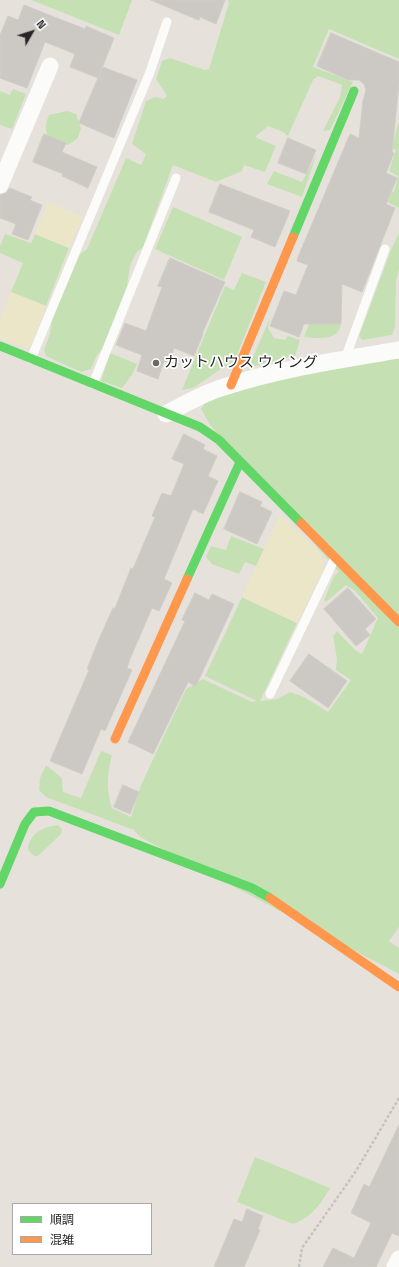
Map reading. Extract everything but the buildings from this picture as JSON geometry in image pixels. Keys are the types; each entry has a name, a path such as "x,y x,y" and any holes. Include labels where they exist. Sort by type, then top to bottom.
{"street":[{"path":"0,185 50,66"},
{"path":"231,385 354,91"},
{"path":"0,346 200,427 218,440 399,622"},
{"path":"166,414 216,390 231,385 303,367 399,350"},
{"path":"114,738 240,462"},
{"path":"0,884 25,824 34,812 49,811 252,888 278,903 399,987"},
{"path":"395,1267 399,1259"}],"lane":[{"path":"32,359 150,72 167,22"},
{"path":"93,384 176,178"},
{"path":"345,359 385,249"},
{"path":"270,694 335,558"}],"path":[{"path":"299,1267 302,1248 356,1171 399,1098"}],"green space":[{"path":"31,0 132,0 119,35"},
{"path":"228,0 399,0 399,59 329,29 313,67 353,82 330,130 323,131 340,97 342,85 318,76 313,80 288,136 283,132 268,126 255,137 276,146 265,172 244,165 242,171 216,182 173,165 143,247 136,253 130,266 127,286 102,349 97,355 91,369 81,372 46,356 44,350 50,334 52,320 80,254 87,249 126,158 141,165 146,154 132,144 146,101 155,97 163,99 167,96 156,79 162,61 170,58 205,70 209,69 229,3"},
{"path":"13,89 26,94 12,129 0,125 0,91 10,95"},
{"path":"67,111 76,114 81,128 78,138 68,145 55,142 46,132 49,115"},
{"path":"399,122 399,208 378,197 380,189 394,192 398,176 389,171 396,150 391,148"},
{"path":"317,153 302,197 267,184 274,171 302,182"},
{"path":"173,207 242,237 224,280 155,249"},
{"path":"399,233 399,270 396,280 395,327 392,335 362,340 359,336 391,250"},
{"path":"5,234 31,243 35,234 69,248 46,306 11,292 23,263 0,253 0,246"},
{"path":"242,273 266,282 233,365 224,367 193,388 182,390 225,286 234,290"},
{"path":"321,293 322,324 341,324 339,330 336,334 326,338 304,337"},
{"path":"271,316 268,328 274,338 285,340 288,336 300,340 295,356 254,366 250,364"},
{"path":"110,353 137,364 132,375 122,388 101,381"},
{"path":"399,356 399,927 389,941 399,948 399,974 140,837 134,830 46,797 39,790 40,778 46,765 62,778 63,792 81,798 101,751 112,755 108,782 112,808 131,817 141,785 186,689 203,679 252,702 257,701 205,676 242,597 297,623 260,701 277,699 290,692 304,697 328,712 351,680 336,670 337,659 333,636 337,631 355,650 362,654 378,618 355,591 346,585 326,602 324,600 334,576 339,572 210,425 201,409 206,401 232,389"},
{"path":"231,536 264,549 256,566 245,562 239,574 212,564 206,557 211,546 226,550"},
{"path":"58,825 62,829 61,834 38,856 34,856 28,850 31,839 34,835 42,829"},
{"path":"255,1157 330,1188 315,1210 305,1218 293,1224 237,1202"}],"sand":[{"path":"48,202 83,217 69,248 35,234"},
{"path":"11,292 46,306 32,343 27,348 0,339 0,319"},
{"path":"280,515 321,554 324,562 323,569 297,623 242,597"}],"traffic: fast":[{"path":"293,237 354,91"},
{"path":"0,346 200,427 219,440 301,523"},
{"path":"187,579 240,462"},
{"path":"0,884 25,824 34,812 49,811 252,888 270,898"}],"traffic: slow":[{"path":"231,385 293,237"},
{"path":"301,523 399,622"},
{"path":"115,739 187,579"},
{"path":"270,898 399,987"}],"place":[{"name":"カットハウス ウィング","path":"156,363"}]}
